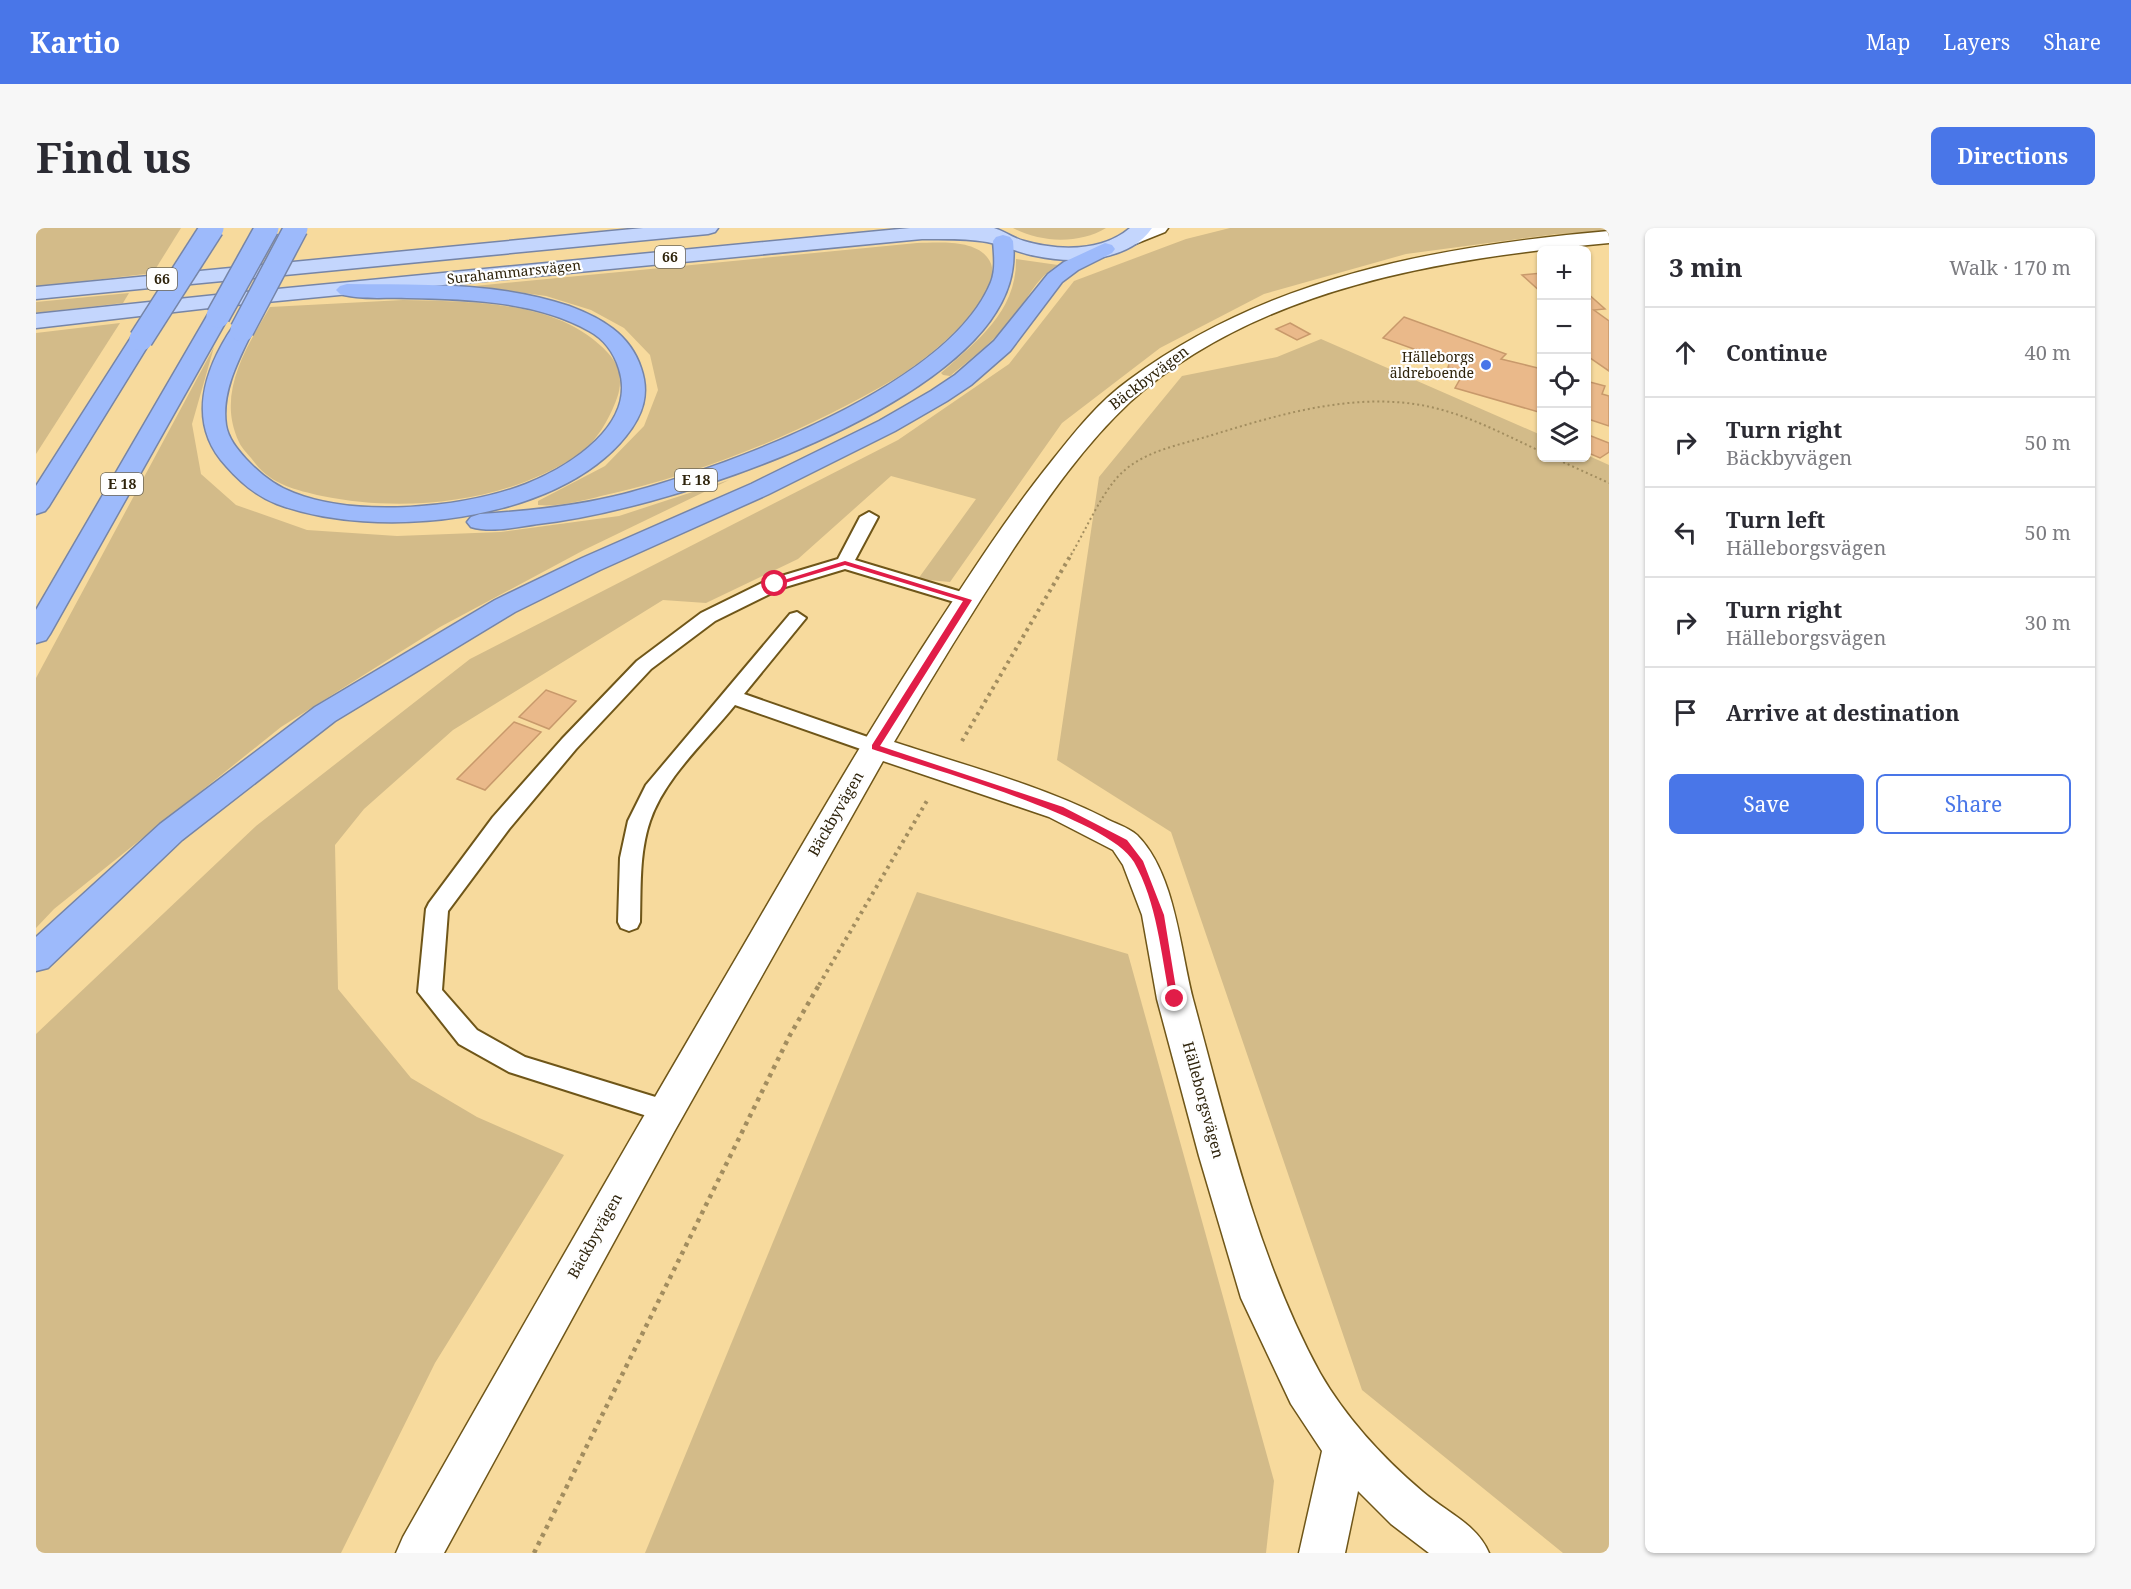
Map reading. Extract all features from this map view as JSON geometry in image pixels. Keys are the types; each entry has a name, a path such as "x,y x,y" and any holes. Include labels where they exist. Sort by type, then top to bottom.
{"highway":[{"path":"36,506 212,228"},
{"name":"E 18","path":"36,634 267,228"},
{"name":"E 18","path":"296,228 242,330 217,389 214,425 220,441 245,475 271,492 336,519 418,525 499,521 611,504 715,474 844,418 901,388 930,368 975,326 991,302 1004,271 992,236"},
{"name":"E 18","path":"36,958 171,832 325,714 396,669 505,606 591,564 750,494 886,426 939,396 963,380 1002,346 1055,278 1071,266 1105,249"},
{"name":"E 18","path":"290,500 355,513 417,515 458,511 525,493 558,478 604,448 622,425 635,393 634,370 630,358 619,343 603,329 562,310 493,297 348,290"}],"main road":[{"name":"Surahammarsvägen","path":"36,293 139,281 708,228"},
{"name":"Surahammarsvägen","path":"36,321 235,299 348,290 922,233 965,233 992,236"},
{"name":"66","path":"992,236 1027,249 1057,253 1105,249 1135,234"}],"street":[{"path":"1135,234 1158,228"},
{"name":"Bäckbyvägen","path":"419,1553 666,1111 875,747 1017,524 1110,406 1193,345 1253,313 1312,291 1420,260 1531,243 1609,237"},
{"name":"Hälleborgsvägen","path":"875,747 1060,809 1124,842 1138,861 1159,915 1178,1010 1218,1156 1262,1298 1306,1389 1345,1447 1407,1508 1466,1553"},
{"path":"1322,1553 1345,1447"}],"lane":[{"path":"845,563 869,517"},
{"path":"666,1111 518,1065 468,1037 430,992 437,909 501,823 569,744 644,665 708,617 775,584 845,563 968,600"},
{"path":"629,922 631,858 639,821 657,785 797,618"},
{"path":"731,697 875,747"}],"path":[{"path":"534,1553 790,1035 1115,480 1133,464 1158,451 1341,402 1400,402 1456,415 1537,450"},
{"path":"1563,462 1609,483"}],"shaded area":[{"path":"36,228 181,228 153,273 36,287"},
{"path":"1013,228 1106,228 1084,237 1060,240 1035,237"},
{"path":"1230,228 1609,228 1609,232 1557,234 1406,254 1264,294 1160,348 1062,423 950,582 918,579 976,499 891,476 798,559 706,603 663,600 453,730 364,809 335,845 338,989 411,1078 477,1117 564,1155 435,1363 341,1553 36,1553 36,1034 256,826 470,659 898,440 1009,364 1074,281 1186,239"},
{"path":"917,243 954,243 973,247 987,257 992,271 989,288 978,307 943,343 908,370 826,416 753,449 715,463 639,487 586,500 538,505 538,501 605,466 644,426 658,390 650,355 624,328 591,310 546,296 475,286"},
{"path":"1016,259 1058,265 1043,277 1010,322 996,336 950,376 943,375 941,373 981,337 1002,309 1015,278"},
{"path":"129,293 123,303 36,313 36,302"},
{"path":"403,300 484,303 512,307 565,322 588,335 612,358 619,374 620,386 617,398 601,430 583,451 548,472 486,494 453,500 387,504 354,501 322,496 285,486 269,477 240,445 233,424 231,406 232,389 237,372 270,307"},
{"path":"120,323 36,454 36,333"},
{"path":"1321,339 1537,433 1537,462 1591,462 1591,457 1609,465 1609,1553 1563,1553 1362,1390 1171,832 1057,760 1099,477 1182,376 1277,357"},
{"path":"214,347 192,424 201,474 236,505 307,530 397,536 501,532 619,516 729,480 584,550 440,627 281,727 54,909 36,928 36,678"},
{"path":"917,892 1128,954 1274,1481 1266,1553 645,1553"}],"building":[{"path":"1537,274 1537,288 1522,275"},
{"path":"1591,296 1605,309 1594,310 1609,321 1609,371 1591,358"},
{"name":"Hälleborgs äldreboende","path":"1404,317 1506,354 1501,359 1537,368 1537,412 1455,388 1464,372 1448,367 1450,362 1383,338"},
{"path":"1290,323 1310,334 1297,340 1276,329"},
{"path":"1591,382 1605,386 1602,394 1609,396 1609,426 1591,420"},
{"path":"1591,436 1609,443 1609,452 1600,458 1591,454"},
{"path":"546,690 576,701 549,729 519,717"},
{"path":"514,722 541,732 485,790 457,779"}],"place":[{"name":"Hälleborgs äldreboende","path":"1486,365"}],"route":[{"path":"775,584 845,563 968,600 875,747 1060,809 1124,842 1138,861 1159,915 1175,999"}]}
